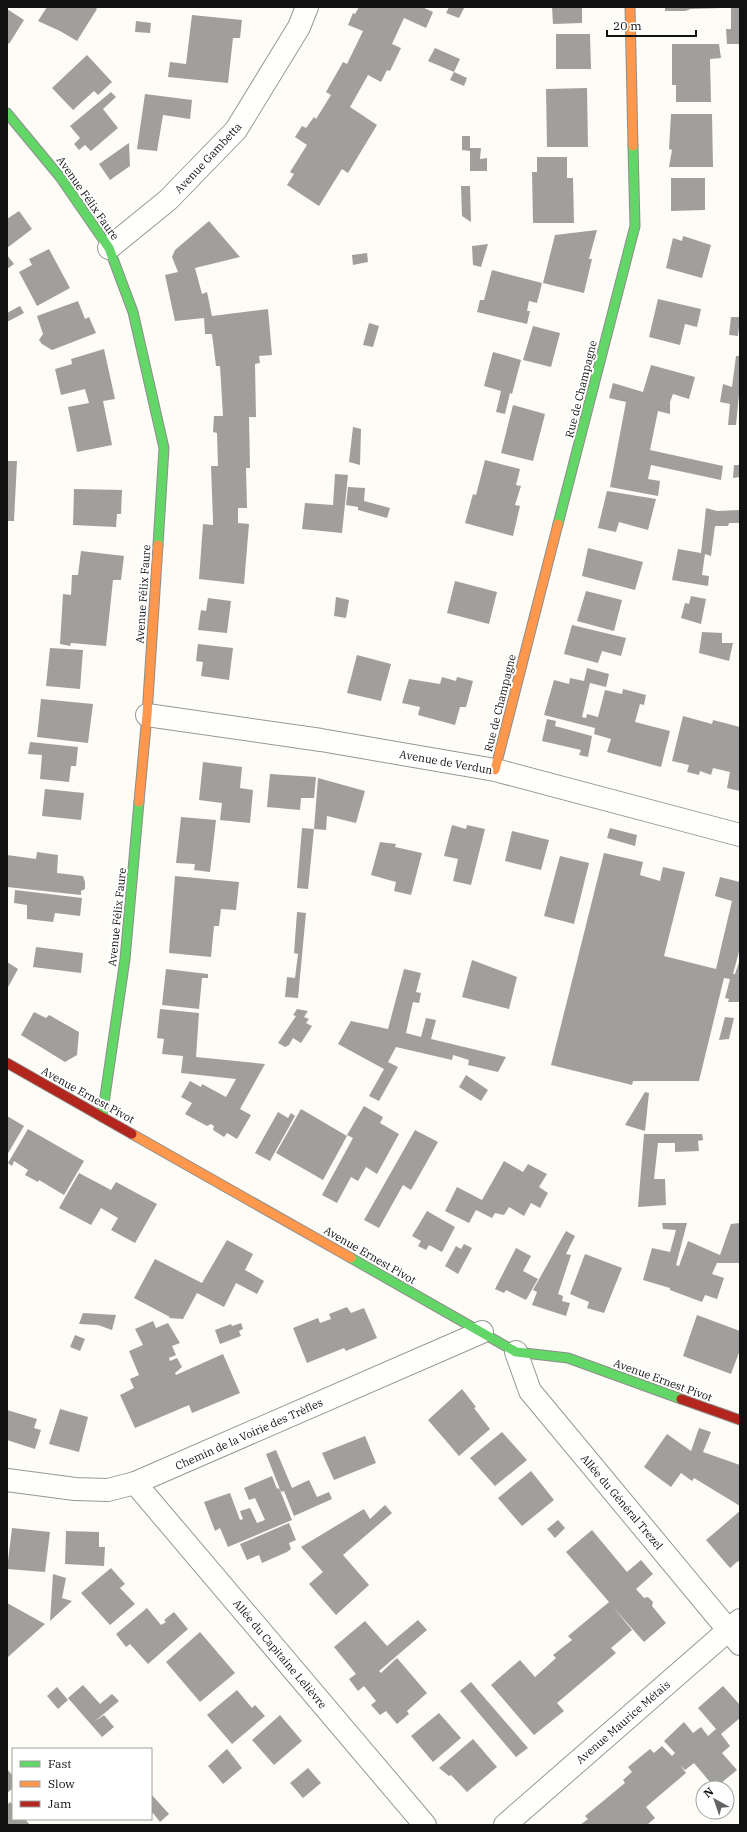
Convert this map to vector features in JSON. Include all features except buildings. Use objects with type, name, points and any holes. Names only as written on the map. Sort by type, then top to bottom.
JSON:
[{"type":"street","name":"Avenue Gambetta","points":[[109,248],[168,200],[236,130],[300,27],[307,7]]},
{"type":"street","name":"Rue de Champagne","points":[[495,770],[635,226],[630,7]]},
{"type":"street","name":"Avenue Félix Faure","points":[[7,113],[60,177],[109,248],[133,312],[164,448],[147,715],[126,959],[102,1117]]},
{"type":"street","name":"Avenue de Verdun","points":[[147,715],[321,740],[495,770],[740,835]]},
{"type":"street","name":"Avenue Ernest Pivot","points":[[7,1064],[516,1352],[568,1358],[740,1420]]},
{"type":"street","name":"Chemin de la Voirie des Trèfles","points":[[7,1480],[81,1489],[108,1490],[135,1483],[482,1332]]},
{"type":"street","name":"Allée du Général Trezel","points":[[516,1352],[530,1391],[736,1632]]},
{"type":"street","name":"Allée du Capitaine Lelièvre","points":[[135,1483],[425,1825]]},
{"type":"street","name":"Avenue Maurice Métais","points":[[505,1825],[736,1632]]},
{"type":"traffic: fast","points":[[7,113],[60,177],[109,248],[133,312],[164,448],[158,545]]},
{"type":"traffic: fast","points":[[558,524],[635,226],[633,146]]},
{"type":"traffic: fast","points":[[102,1117],[125,959],[139,802]]},
{"type":"traffic: fast","points":[[351,1258],[516,1352],[568,1358],[681,1399]]},
{"type":"traffic: slow","points":[[630,7],[633,146]]},
{"type":"traffic: slow","points":[[495,770],[558,524]]},
{"type":"traffic: slow","points":[[139,802],[147,715],[158,545]]},
{"type":"traffic: slow","points":[[132,1134],[351,1258]]},
{"type":"traffic: jam","points":[[7,1063],[132,1134]]},
{"type":"traffic: jam","points":[[681,1399],[740,1420]]}]
